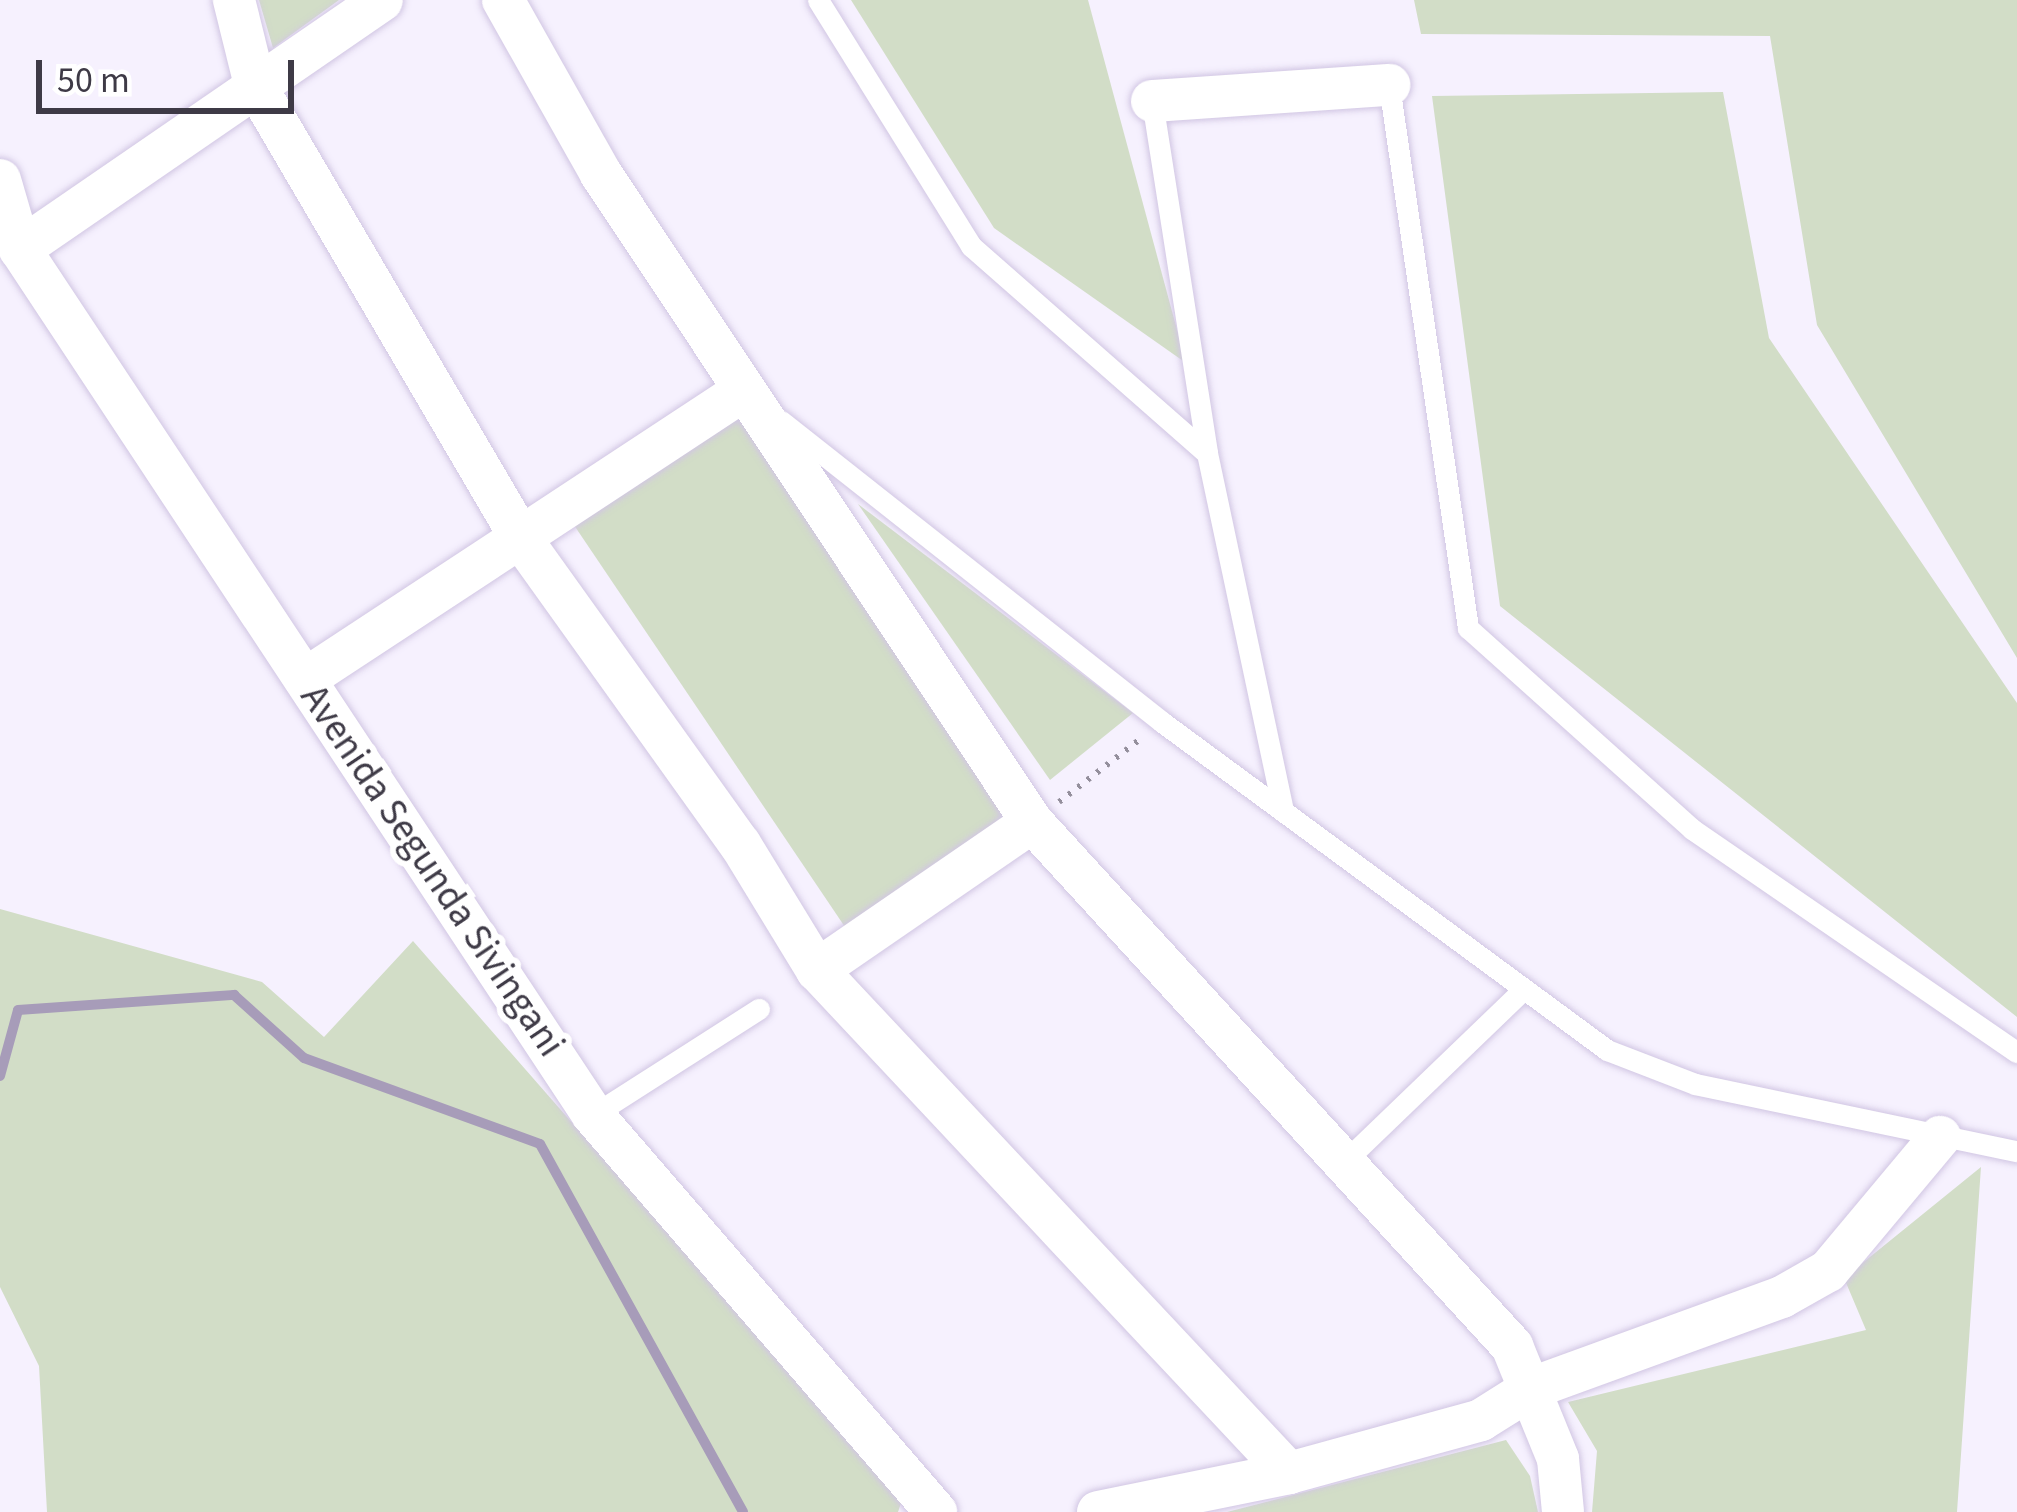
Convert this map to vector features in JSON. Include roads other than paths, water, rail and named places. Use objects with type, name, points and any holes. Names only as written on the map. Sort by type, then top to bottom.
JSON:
[{"type":"street","points":[[234,0],[255,85],[521,540],[740,844],[818,970],[1289,1473]]},
{"type":"street","points":[[20,249],[382,0]]},
{"type":"street","points":[[503,0],[601,174],[1033,822],[1512,1346],[1558,1459],[1563,1512]]},
{"type":"street","points":[[1152,100],[1389,85]]},
{"type":"street","name":"Avenida Segunda Sivingani","points":[[0,180],[20,249],[593,1115],[937,1512]]},
{"type":"street","points":[[305,679],[743,391]]},
{"type":"street","points":[[818,970],[1033,822]]},
{"type":"street","points":[[1098,1512],[1289,1473],[1481,1420],[1532,1388],[1782,1297],[1828,1271],[1940,1137]]},
{"type":"lane","points":[[818,0],[971,246],[1207,452]]},
{"type":"lane","points":[[1389,85],[1468,628],[1692,829],[2017,1052]]},
{"type":"lane","points":[[1152,100],[1207,452],[1282,811]]},
{"type":"lane","points":[[743,391],[1162,722],[1607,1050],[1695,1084],[2017,1151]]},
{"type":"lane","points":[[1344,1162],[1523,990]]},
{"type":"lane","points":[[593,1115],[759,1009]]},
{"type":"waterway","points":[[0,1076],[18,1010],[234,995],[304,1058],[540,1144],[743,1512]]}]
